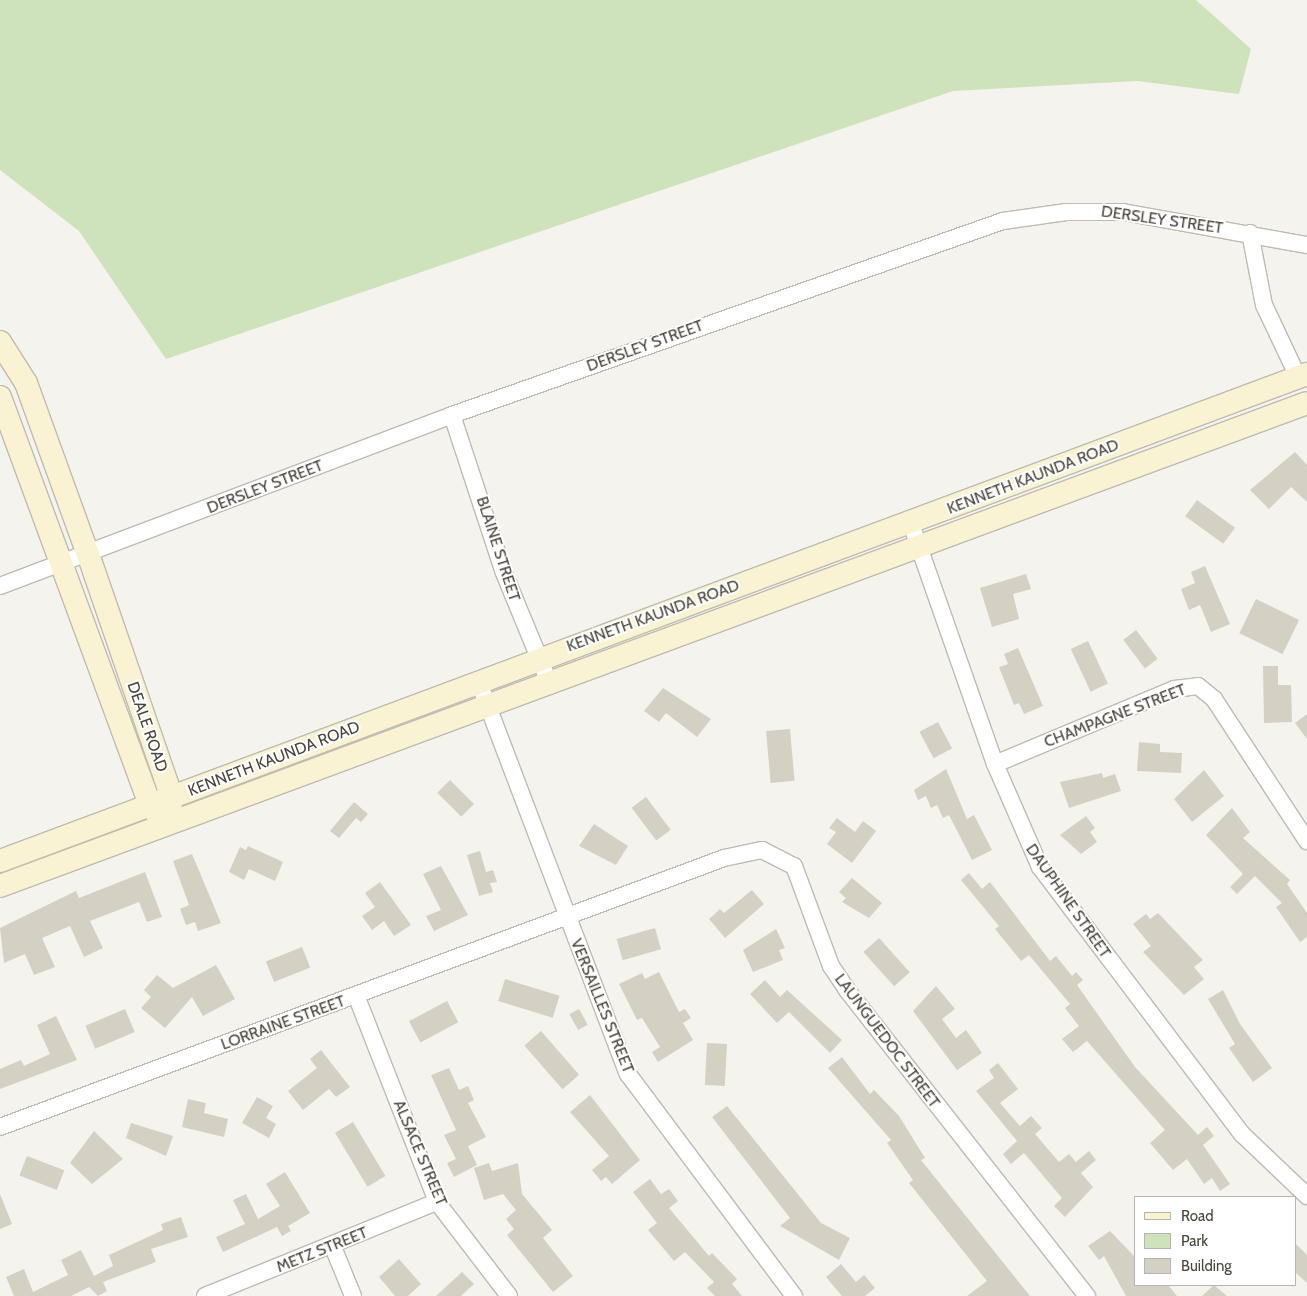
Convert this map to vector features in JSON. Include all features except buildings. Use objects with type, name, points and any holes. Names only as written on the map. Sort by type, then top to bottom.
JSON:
[{"type":"main road","name":"DEALE ROAD","points":[[0,342],[30,396],[88,554],[172,798]]},
{"type":"main road","name":"KENNETH KAUNDA ROAD","points":[[0,862],[478,680],[1304,380]]},
{"type":"main road","points":[[2,401],[30,396]]},
{"type":"main road","name":"DEALE ROAD","points":[[2,401],[150,805],[166,825]]},
{"type":"main road","name":"KENNETH KAUNDA ROAD","points":[[0,886],[1307,403]]},
{"type":"main road","points":[[166,825],[172,798]]},
{"type":"street","name":"DERSLEY STREET","points":[[0,586],[452,415],[1003,221],[1102,211],[1250,234],[1307,245]]},
{"type":"street","points":[[1250,234],[1264,305],[1304,380]]},
{"type":"street","name":"BLAINE STREET","points":[[452,415],[504,573],[549,682]]},
{"type":"street","name":"DAUPHINE STREET","points":[[911,524],[995,764],[1040,867],[1242,1134],[1307,1196]]},
{"type":"street","name":"VERSAILLES STREET","points":[[478,680],[566,917],[628,1074],[794,1296]]},
{"type":"street","name":"CHAMPAGNE STREET","points":[[995,764],[1174,690],[1198,686],[1214,699],[1307,841]]},
{"type":"street","name":"LAUNGUEDOC STREET","points":[[566,917],[749,851],[770,852],[786,859],[797,872],[831,966],[847,990],[1087,1296]]},
{"type":"street","name":"LORRAINE STREET","points":[[0,1128],[566,917]]},
{"type":"street","name":"ALSACE STREET","points":[[356,996],[437,1202],[509,1296]]},
{"type":"street","name":"METZ STREET","points":[[206,1296],[333,1247],[437,1202]]},
{"type":"street","points":[[333,1247],[353,1296]]},
{"type":"green space","points":[[0,0],[1196,0],[1251,49],[1239,94],[1137,81],[953,91],[166,359],[79,231],[0,170]]}]
